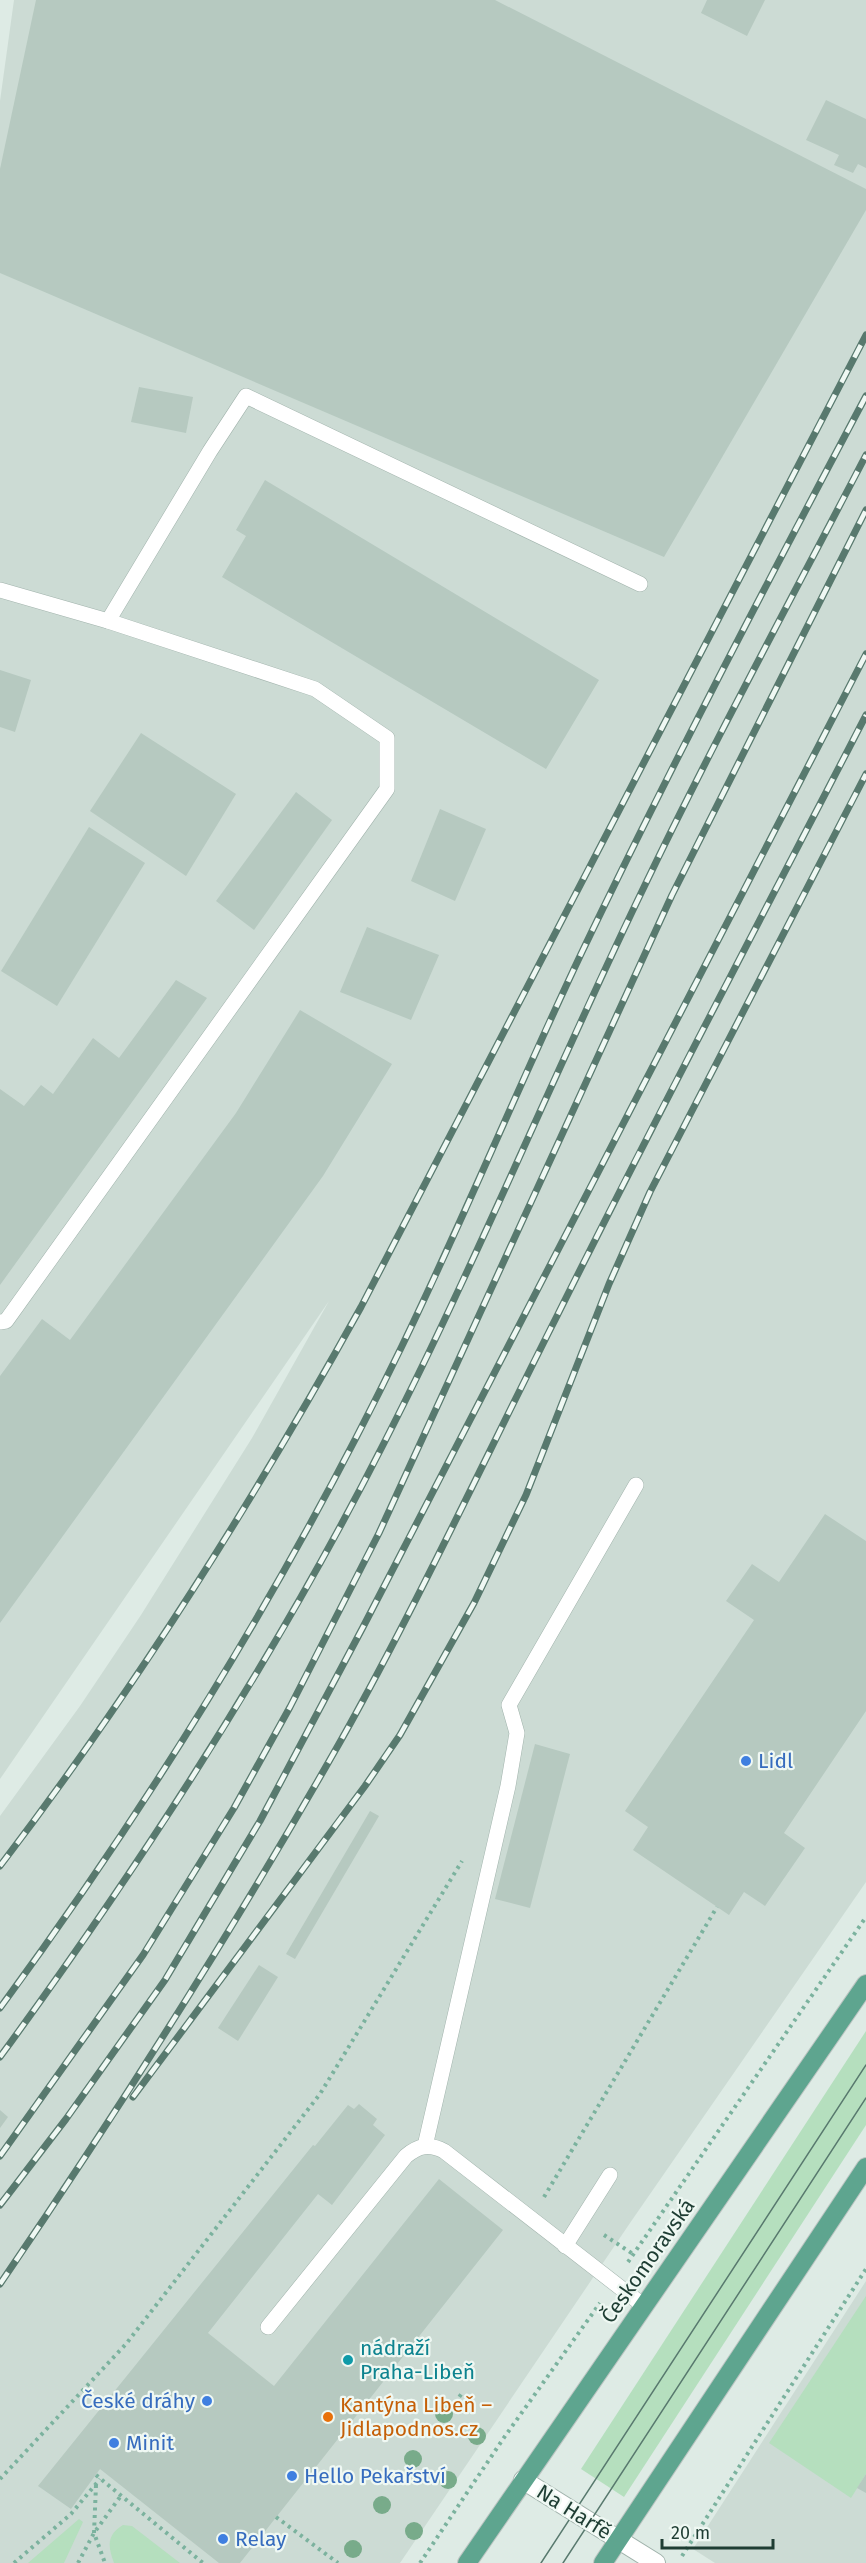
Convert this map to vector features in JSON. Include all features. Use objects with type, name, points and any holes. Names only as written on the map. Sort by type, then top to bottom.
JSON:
[{"type":"main road","name":"Českomoravská","points":[[467,2563],[866,1984]]},
{"type":"main road","points":[[603,2563],[866,2167]]},
{"type":"street","name":"Na Harfě","points":[[523,2480],[656,2563]]},
{"type":"lane","points":[[108,621],[210,451],[246,396],[640,584]]},
{"type":"lane","points":[[0,590],[108,621],[315,689],[387,738],[387,789],[6,1321],[0,1322]]},
{"type":"lane","points":[[425,2146],[508,1786],[517,1733],[509,1705],[636,1485]]},
{"type":"lane","points":[[268,2327],[406,2156],[414,2149],[425,2146],[435,2146],[444,2151],[644,2306]]},
{"type":"lane","points":[[565,2246],[610,2175]]},
{"type":"path","points":[[0,2479],[126,2344],[320,2094],[465,1856]]},
{"type":"path","points":[[633,2254],[544,2196],[717,1907]]},
{"type":"path","points":[[420,2563],[503,2439],[613,2284],[866,1917]]},
{"type":"path","points":[[678,2563],[866,2269]]},
{"type":"path","points":[[455,2403],[462,2393]]},
{"type":"path","points":[[98,2481],[203,2563]]},
{"type":"path","points":[[98,2481],[94,2533],[105,2563]]},
{"type":"path","points":[[14,2563],[70,2514],[98,2481]]},
{"type":"path","points":[[78,2563],[94,2533],[120,2497]]},
{"type":"path","points":[[276,2517],[338,2563]]},
{"type":"shaded area","points":[[14,0],[866,0],[866,1882],[630,2223],[400,2563],[0,2563],[0,1816],[80,1706],[141,1615],[252,1438],[329,1301],[0,1779],[0,101]]},
{"type":"shaded area","points":[[866,2281],[866,2563],[715,2563],[693,2549]]},
{"type":"green space","points":[[866,2031],[866,2125],[624,2497],[581,2469]]},
{"type":"green space","points":[[866,2296],[866,2474],[851,2498],[769,2443]]},
{"type":"green space","points":[[79,2519],[83,2522],[64,2563],[28,2563]]},
{"type":"green space","points":[[123,2525],[132,2526],[180,2563],[114,2563],[110,2552],[111,2537]]},
{"type":"building","points":[[36,0],[495,0],[866,189],[866,210],[664,557],[0,273],[0,169]]},
{"type":"building","points":[[707,0],[765,0],[747,36],[701,13]]},
{"type":"building","points":[[826,100],[866,119],[866,168],[858,164],[853,173],[834,165],[839,155],[806,140]]},
{"type":"building","points":[[139,387],[193,397],[186,433],[131,422]]},
{"type":"building","points":[[265,480],[599,680],[546,769],[222,577],[246,536],[236,530]]},
{"type":"building","points":[[0,670],[31,680],[15,732],[0,727]]},
{"type":"building","points":[[141,733],[236,794],[186,876],[90,811]]},
{"type":"building","points":[[296,792],[332,820],[254,930],[216,901]]},
{"type":"building","points":[[440,809],[486,829],[455,901],[411,881]]},
{"type":"building","points":[[89,827],[145,863],[57,1006],[1,971]]},
{"type":"building","points":[[367,927],[439,955],[411,1020],[340,992]]},
{"type":"building","points":[[176,980],[207,998],[0,1285],[0,1089],[24,1106],[41,1085],[53,1094],[93,1038],[119,1058]]},
{"type":"building","points":[[300,1010],[392,1064],[323,1176],[0,1623],[0,1376],[42,1319],[70,1340],[236,1113]]},
{"type":"building","name":"Lidl","points":[[825,1514],[866,1541],[866,1711],[784,1833],[805,1848],[765,1906],[744,1892],[729,1915],[633,1850],[648,1827],[625,1811],[754,1620],[726,1601],[752,1564],[779,1582]]},
{"type":"building","points":[[535,1744],[570,1754],[530,1908],[495,1899]]},
{"type":"building","points":[[370,1811],[379,1816],[295,1959],[286,1954]]},
{"type":"building","points":[[259,1965],[278,1977],[238,2041],[218,2028]]},
{"type":"building","name":"nádraží Praha-Libeň","points":[[359,2104],[377,2119],[373,2125],[385,2135],[332,2205],[318,2194],[208,2333],[274,2386],[439,2179],[503,2230],[240,2563],[219,2563],[100,2469],[71,2509],[38,2486],[313,2145],[315,2146],[348,2105],[354,2109]]},
{"type":"building","points":[[0,2110],[8,2117],[0,2128]]},
{"type":"building","points":[[866,2474],[866,2493],[857,2488]]},
{"type":"tram line","points":[[541,2563],[866,2065]]},
{"type":"tram line","points":[[563,2563],[866,2098]]},
{"type":"railway","points":[[0,1866],[145,1663],[235,1523],[320,1380],[361,1307],[866,335]]},
{"type":"railway","points":[[0,2008],[111,1850],[216,1687],[265,1604],[358,1434],[424,1299],[558,1003],[615,884],[720,674],[866,396]]},
{"type":"railway","points":[[0,2057],[105,1909],[204,1758],[252,1681],[342,1523],[451,1305],[611,956],[671,832],[866,455]]},
{"type":"railway","points":[[0,2156],[143,1955],[234,1808],[290,1707],[379,1533],[672,895],[866,510]]},
{"type":"railway","points":[[0,2205],[66,2119],[165,1980],[260,1821],[362,1629],[866,654]]},
{"type":"railway","points":[[0,2284],[176,2016],[300,1811],[369,1690],[633,1165],[866,715]]},
{"type":"railway","points":[[133,2097],[365,1786],[400,1735],[474,1603],[526,1495],[609,1284],[650,1192],[866,774]]},
{"type":"place","name":"Lidl","points":[[746,1761]]},
{"type":"place","name":"nádraží Praha-Libeň","points":[[348,2360]]},
{"type":"place","name":"České dráhy","points":[[207,2401]]},
{"type":"place","name":"Kantýna Libeň – Jidlapodnos.cz","points":[[328,2417]]},
{"type":"place","name":"Minit","points":[[114,2443]]},
{"type":"place","name":"Hello Pekařství","points":[[292,2476]]},
{"type":"place","name":"Relay","points":[[223,2539]]}]
